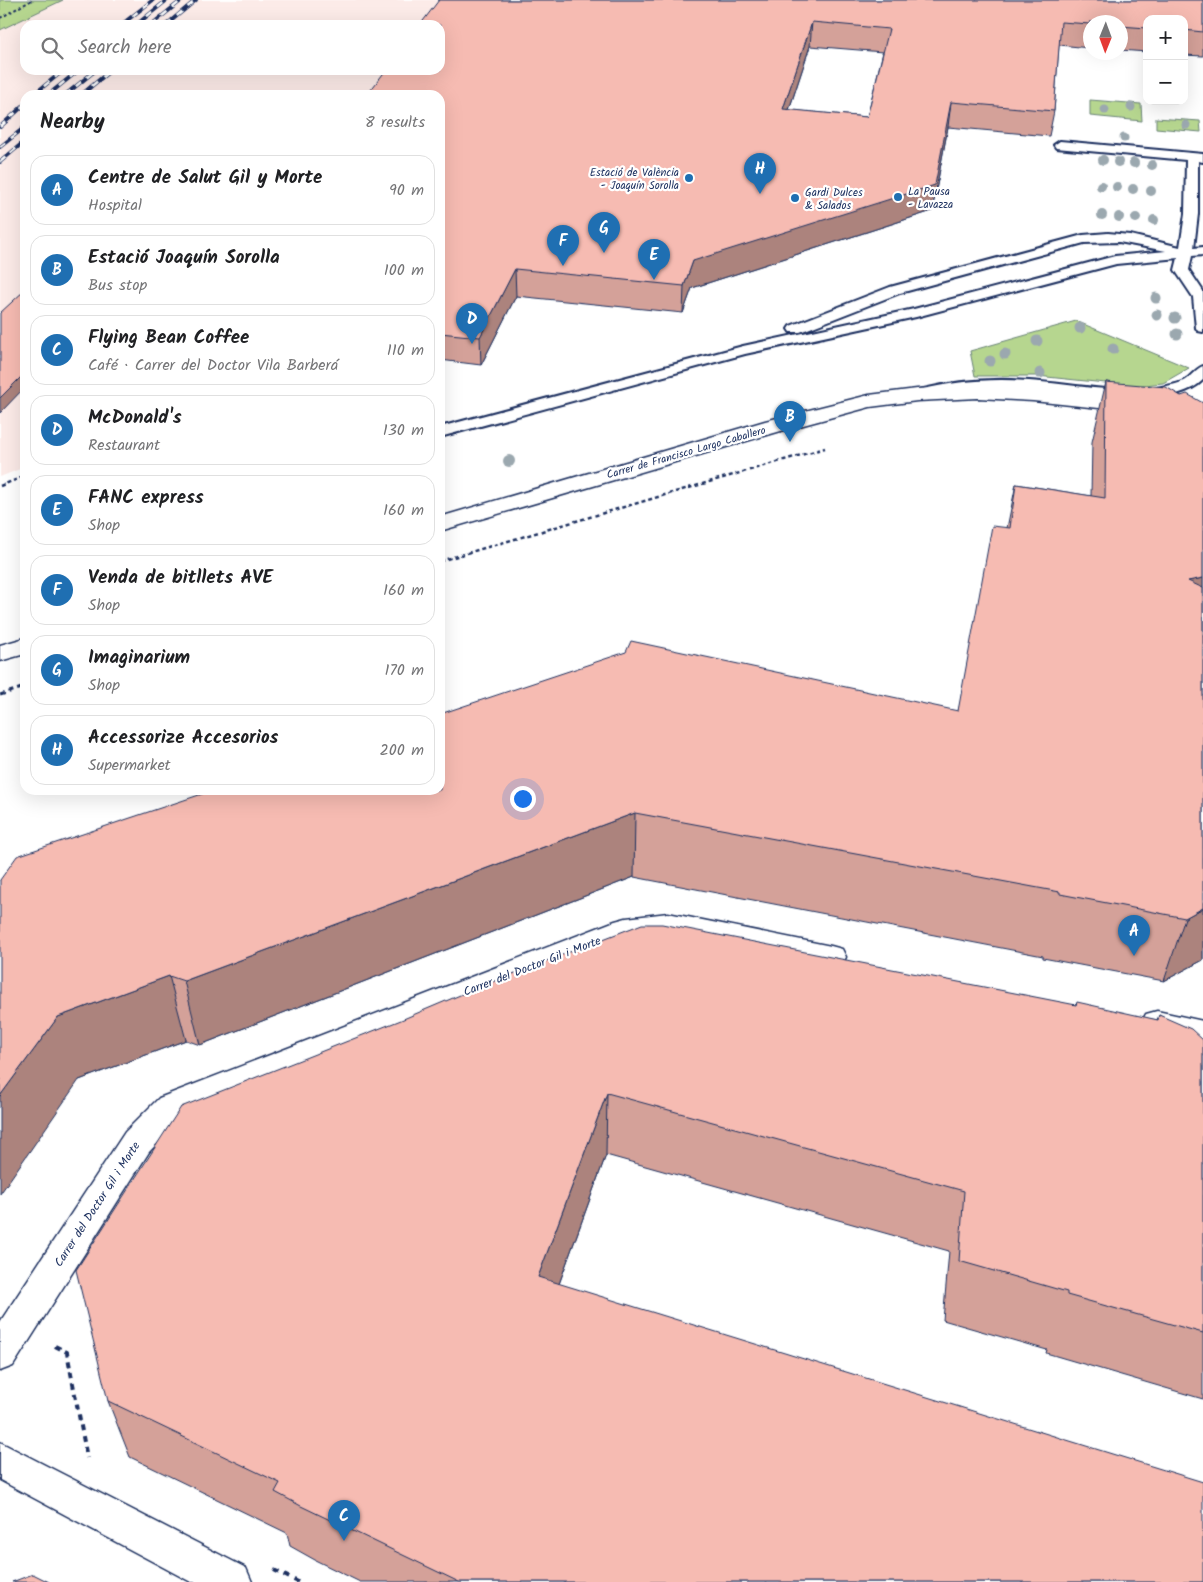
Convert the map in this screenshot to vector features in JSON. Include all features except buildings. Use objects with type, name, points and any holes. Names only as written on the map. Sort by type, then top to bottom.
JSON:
[{"type":"street","name":"Carrer de Francisco Largo Caballero","points":[[445,523],[773,426],[869,401],[917,395],[978,392],[1034,395],[1203,413]]},
{"type":"street","points":[[0,653],[20,647]]},
{"type":"street","name":"Carrer del Doctor Gil i Morte","points":[[8,1342],[137,1142],[171,1107],[626,929],[668,924],[863,964]]},
{"type":"street","points":[[1126,1017],[1203,1033]]},
{"type":"street","points":[[0,1460],[232,1582]]},
{"type":"lane","points":[[1060,145],[1198,157],[1193,185],[1187,252],[1182,270],[1200,297],[1203,328]]},
{"type":"lane","points":[[742,350],[895,290],[1083,239],[1130,237],[1187,252]]},
{"type":"lane","points":[[445,431],[742,350],[916,313],[1115,260],[1203,251]]},
{"type":"lane","points":[[917,395],[958,386],[1012,384],[1133,394],[1162,393],[1187,386],[1200,376],[1203,371]]},
{"type":"path","points":[[0,18],[32,0]]},
{"type":"path","points":[[445,560],[831,446]]},
{"type":"path","points":[[0,486],[20,478]]},
{"type":"path","points":[[0,695],[20,689]]},
{"type":"path","points":[[8,1342],[66,1352],[88,1462]]},
{"type":"path","points":[[272,1569],[298,1582]]},
{"type":"shaded area","points":[[63,0],[451,0],[437,20],[21,20]]},
{"type":"shaded area","points":[[20,20],[20,75],[395,75],[385,90],[20,90],[20,469],[0,477],[0,30]]},
{"type":"green space","points":[[0,0],[63,0],[20,20],[0,30]]},
{"type":"green space","points":[[1090,100],[1141,104],[1142,121],[1090,116]]},
{"type":"green space","points":[[1156,118],[1200,121],[1201,132],[1156,128]]},
{"type":"green space","points":[[1076,321],[1189,368],[1163,383],[1135,386],[1037,376],[975,376],[970,351]]},
{"type":"railway","points":[[127,20],[153,0]]},
{"type":"railway","points":[[142,20],[167,0]]},
{"type":"railway","points":[[157,20],[182,0]]},
{"type":"railway","points":[[172,20],[196,0]]},
{"type":"railway","points":[[39,90],[58,75]]},
{"type":"railway","points":[[54,90],[73,75]]},
{"type":"railway","points":[[71,90],[90,75]]},
{"type":"railway","points":[[87,90],[105,75]]},
{"type":"railway","points":[[0,127],[20,109]]},
{"type":"railway","points":[[0,147],[20,131]]},
{"type":"railway","points":[[0,162],[20,145]]},
{"type":"place","name":"Estació de València - Joaquín Sorolla","points":[[689,178]]},
{"type":"place","name":"Accessorize Accesorios","points":[[760,194]]},
{"type":"place","name":"La Pausa - Lavazza","points":[[898,197]]},
{"type":"place","name":"Gardi Dulces & Salados","points":[[795,198]]},
{"type":"place","name":"Imaginarium","points":[[604,253]]},
{"type":"place","name":"Venda de bitllets AVE","points":[[563,266]]},
{"type":"place","name":"FANC express","points":[[654,280]]},
{"type":"place","name":"McDonald's","points":[[472,344]]},
{"type":"place","name":"Estació Joaquín Sorolla","points":[[790,442]]},
{"type":"place","name":"Centre de Salut Gil y Morte","points":[[1134,956]]},
{"type":"place","name":"Flying Bean Coffee","points":[[344,1541]]}]
